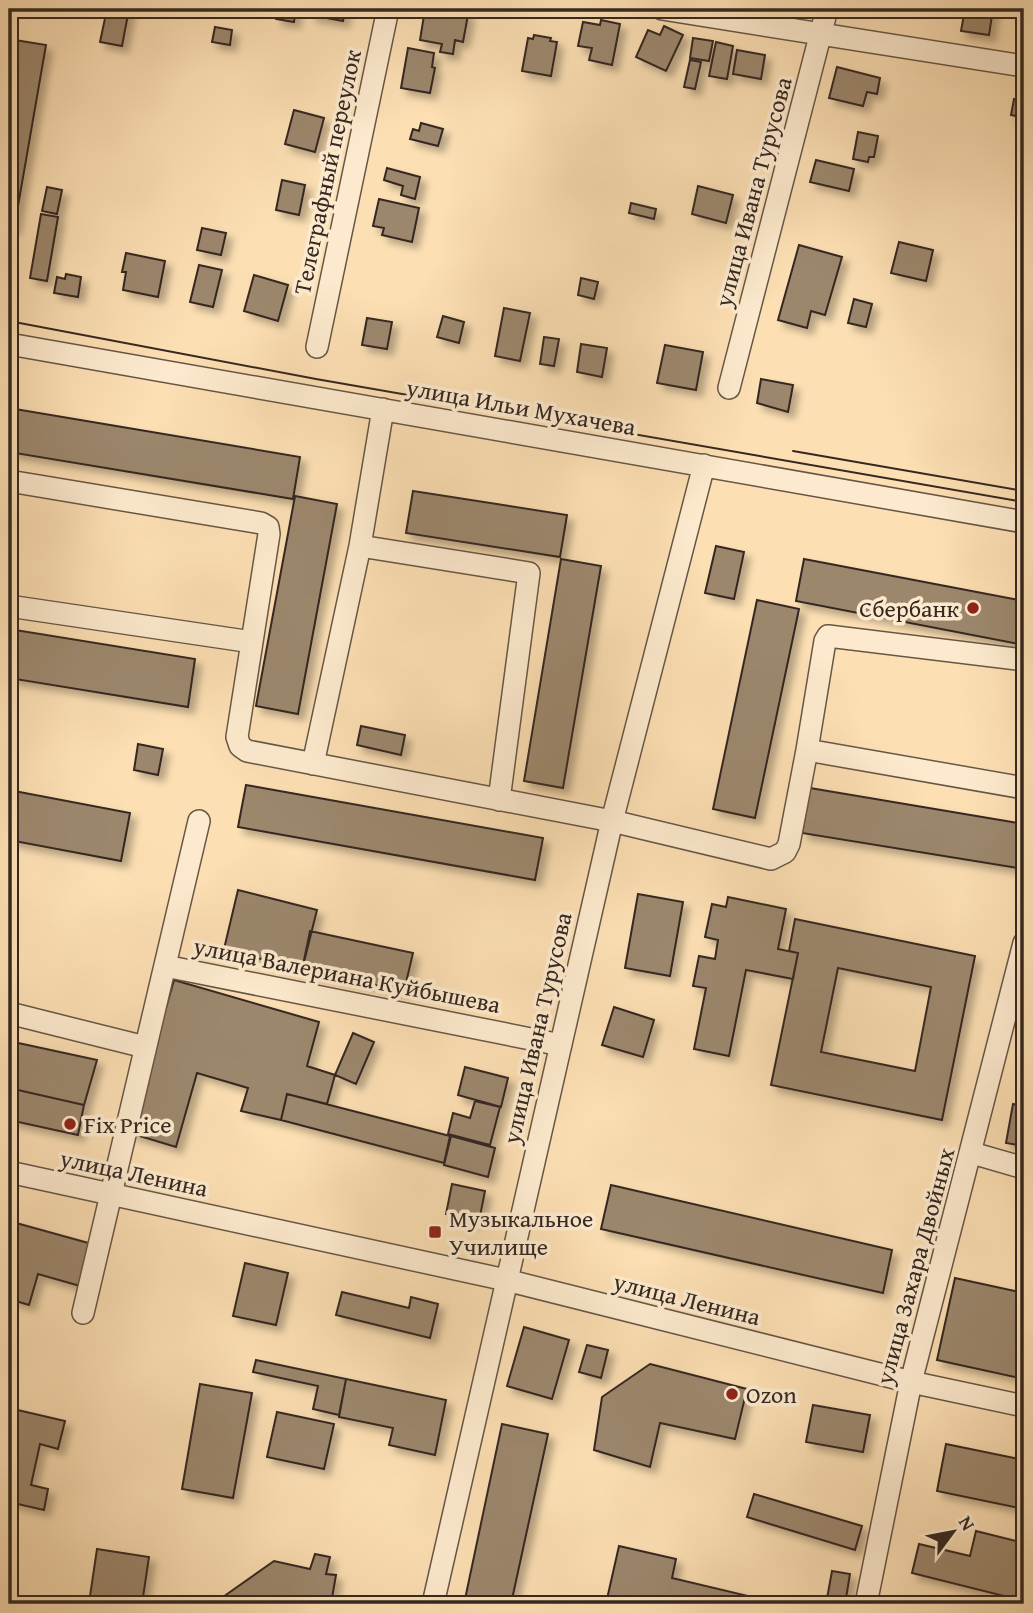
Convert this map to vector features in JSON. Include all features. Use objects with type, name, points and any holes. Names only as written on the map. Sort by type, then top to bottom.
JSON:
[{"type":"street","name":"Телеграфный переулок","points":[[317,347],[388,9]]},
{"type":"street","points":[[662,9],[822,32],[1024,66]]},
{"type":"street","name":"улица Ивана Турусова","points":[[729,388],[827,9]]},
{"type":"street","name":"улица Ильи Мухачева","points":[[9,344],[1024,522]]},
{"type":"street","points":[[313,764],[360,546],[383,409]]},
{"type":"street","name":"улица Ивана Турусова","points":[[433,1604],[612,821],[704,466]]},
{"type":"street","points":[[9,481],[261,523],[268,527],[237,737],[240,746],[247,751],[612,821],[771,859],[785,852],[789,844],[828,636],[1024,660]]},
{"type":"street","points":[[360,546],[529,573],[499,800]]},
{"type":"street","points":[[9,606],[252,642]]},
{"type":"street","points":[[807,750],[1024,788]]},
{"type":"street","points":[[83,1313],[199,821]]},
{"type":"street","name":"улица Захара Двойных","points":[[866,1604],[911,1382],[1024,943]]},
{"type":"street","name":"улица Валериана Куйбышева","points":[[165,966],[561,1045]]},
{"type":"street","points":[[9,1013],[145,1047]]},
{"type":"street","points":[[972,1153],[1024,1168]]},
{"type":"street","name":"улица Ленина","points":[[9,1172],[506,1280],[911,1382],[1024,1406]]},
{"type":"building","points":[[107,9],[129,9],[122,46],[100,42]]},
{"type":"building","points":[[277,9],[296,9],[294,22],[276,19]]},
{"type":"building","points":[[311,9],[345,9],[343,21],[310,15]]},
{"type":"building","points":[[425,9],[465,9],[464,14],[468,15],[463,42],[455,40],[453,54],[440,52],[442,44],[420,40]]},
{"type":"building","points":[[965,9],[993,9],[989,35],[961,31]]},
{"type":"building","points":[[601,20],[620,24],[612,65],[589,60],[592,48],[578,46],[583,22],[600,25]]},
{"type":"building","points":[[664,26],[683,35],[666,71],[636,57],[648,30],[660,35]]},
{"type":"building","points":[[215,27],[232,30],[230,45],[212,42]]},
{"type":"building","points":[[534,35],[557,42],[551,76],[522,71],[528,38],[533,39]]},
{"type":"building","points":[[693,38],[713,41],[709,61],[690,58]]},
{"type":"building","points":[[15,40],[46,45],[14,229],[9,228],[9,50],[13,51]]},
{"type":"building","points":[[716,42],[733,46],[727,79],[709,76]]},
{"type":"building","points":[[408,48],[434,53],[432,67],[435,68],[430,93],[401,88]]},
{"type":"building","points":[[737,50],[765,55],[761,79],[733,74]]},
{"type":"building","points":[[690,60],[701,62],[695,89],[684,87]]},
{"type":"building","points":[[837,67],[880,78],[877,94],[867,92],[863,106],[829,98]]},
{"type":"building","points":[[1014,99],[1023,101],[1020,117],[1011,115]]},
{"type":"building","points":[[294,110],[324,118],[315,152],[285,144]]},
{"type":"building","points":[[421,123],[443,129],[438,146],[410,139],[413,129],[419,131]]},
{"type":"building","points":[[858,132],[878,136],[874,157],[869,157],[868,162],[853,159]]},
{"type":"building","points":[[816,160],[854,169],[849,191],[810,182]]},
{"type":"building","points":[[387,168],[420,177],[415,199],[401,195],[403,186],[384,180]]},
{"type":"building","points":[[282,180],[305,185],[299,215],[276,210]]},
{"type":"building","points":[[698,186],[733,195],[726,223],[692,214]]},
{"type":"building","points":[[47,187],[62,190],[57,214],[42,211]]},
{"type":"building","points":[[379,199],[419,208],[412,242],[382,235],[384,228],[373,226]]},
{"type":"building","points":[[631,203],[656,209],[654,219],[629,213]]},
{"type":"building","points":[[41,214],[58,217],[47,281],[30,278]]},
{"type":"building","points":[[202,228],[226,233],[221,255],[197,250]]},
{"type":"building","points":[[899,242],[933,250],[926,281],[891,273]]},
{"type":"building","points":[[799,245],[842,257],[825,315],[811,311],[807,328],[778,320]]},
{"type":"building","points":[[126,253],[165,261],[158,297],[123,290],[126,272],[122,272]]},
{"type":"building","points":[[199,265],[222,270],[213,307],[190,302]]},
{"type":"building","points":[[66,274],[81,277],[78,297],[54,293],[57,277],[65,279]]},
{"type":"building","points":[[254,275],[288,285],[278,321],[244,311]]},
{"type":"building","points":[[581,278],[598,282],[594,299],[578,295]]},
{"type":"building","points":[[854,299],[872,304],[866,327],[848,323]]},
{"type":"building","points":[[504,308],[530,313],[520,361],[495,356]]},
{"type":"building","points":[[443,316],[464,322],[459,343],[437,337]]},
{"type":"building","points":[[367,318],[392,322],[387,349],[362,345]]},
{"type":"building","points":[[544,337],[559,339],[554,366],[540,364]]},
{"type":"building","points":[[581,344],[607,348],[602,377],[577,372]]},
{"type":"building","points":[[665,345],[703,352],[696,390],[657,383]]},
{"type":"building","points":[[761,379],[793,385],[788,412],[757,403]]},
{"type":"building","points":[[9,408],[300,457],[293,499],[9,452]]},
{"type":"building","points":[[413,491],[567,515],[560,557],[406,533]]},
{"type":"building","points":[[295,496],[337,504],[298,714],[256,706]]},
{"type":"building","points":[[716,546],[744,552],[734,599],[705,593]]},
{"type":"building","points":[[561,559],[601,566],[563,788],[524,781]]},
{"type":"building","points":[[804,559],[1024,601],[1024,645],[796,601]]},
{"type":"building","points":[[757,600],[799,609],[755,818],[713,809]]},
{"type":"building","points":[[9,629],[195,659],[188,707],[9,678]]},
{"type":"building","points":[[361,726],[405,735],[401,755],[357,745]]},
{"type":"building","points":[[138,744],[163,749],[158,775],[134,770]]},
{"type":"building","points":[[246,785],[543,838],[535,880],[238,827]]},
{"type":"building","points":[[810,788],[1024,824],[1024,869],[802,833]]},
{"type":"building","points":[[9,790],[130,813],[121,861],[9,840]]},
{"type":"building","points":[[238,890],[317,910],[302,970],[224,949]]},
{"type":"building","points":[[638,894],[683,902],[670,976],[625,968]]},
{"type":"building","points":[[728,897],[786,909],[778,949],[798,953],[793,979],[746,970],[729,1056],[694,1049],[706,988],[693,986],[699,956],[715,959],[718,940],[705,937],[712,904],[726,907]]},
{"type":"building","points":[[795,919],[975,956],[942,1120],[771,1085],[798,953],[789,951]],"holes":[[[838,968],[931,987],[915,1071],[821,1052]]]},
{"type":"building","points":[[310,931],[413,953],[404,991],[302,970]]},
{"type":"building","points":[[174,980],[319,1022],[307,1066],[335,1075],[327,1104],[287,1094],[281,1120],[241,1111],[248,1088],[197,1073],[176,1147],[130,1133]]},
{"type":"building","points":[[614,1007],[654,1020],[643,1057],[602,1045]]},
{"type":"building","points":[[353,1033],[374,1042],[356,1084],[335,1075]]},
{"type":"building","points":[[9,1041],[97,1060],[84,1105],[9,1088]]},
{"type":"building","points":[[465,1067],[508,1078],[501,1107],[458,1095]]},
{"type":"building","points":[[9,1088],[84,1105],[78,1135],[9,1120]]},
{"type":"building","points":[[287,1094],[450,1136],[444,1163],[281,1120]]},
{"type":"building","points":[[475,1101],[500,1107],[490,1145],[448,1134],[453,1113],[470,1118]]},
{"type":"building","points":[[1013,1104],[1024,1106],[1024,1146],[1006,1143]]},
{"type":"building","points":[[451,1136],[495,1148],[488,1177],[444,1165]]},
{"type":"building","points":[[452,1184],[485,1191],[479,1221],[446,1214]]},
{"type":"building","points":[[611,1185],[892,1250],[883,1293],[601,1229]]},
{"type":"building","points":[[9,1221],[92,1244],[80,1286],[38,1274],[29,1305],[9,1299]]},
{"type":"building","points":[[245,1263],[288,1273],[276,1325],[233,1316]]},
{"type":"building","points":[[955,1278],[1024,1293],[1024,1379],[937,1360]]},
{"type":"building","points":[[342,1292],[409,1308],[411,1297],[438,1304],[430,1338],[336,1315]]},
{"type":"building","points":[[524,1327],[569,1340],[552,1399],[507,1386]]},
{"type":"building","points":[[587,1345],[608,1350],[601,1378],[579,1372]]},
{"type":"building","points":[[256,1360],[346,1379],[339,1415],[313,1409],[318,1386],[253,1372]]},
{"type":"building","points":[[650,1364],[747,1389],[735,1439],[660,1423],[650,1467],[594,1450],[602,1397]]},
{"type":"building","points":[[346,1379],[446,1400],[435,1455],[389,1445],[393,1428],[339,1417]]},
{"type":"building","points":[[200,1384],[252,1393],[233,1498],[182,1489]]},
{"type":"building","points":[[813,1405],[870,1415],[863,1452],[806,1442]]},
{"type":"building","points":[[9,1408],[65,1421],[58,1449],[40,1444],[31,1485],[48,1489],[44,1510],[9,1502]]},
{"type":"building","points":[[277,1412],[334,1424],[324,1469],[267,1457]]},
{"type":"building","points":[[502,1424],[548,1434],[511,1604],[464,1604]]},
{"type":"building","points":[[946,1444],[1024,1460],[1024,1509],[937,1491]]},
{"type":"building","points":[[754,1494],[862,1526],[855,1550],[747,1517]]},
{"type":"building","points":[[976,1531],[1024,1543],[1024,1601],[912,1573],[919,1544],[970,1556]]},
{"type":"building","points":[[619,1546],[676,1559],[672,1578],[782,1604],[632,1604],[607,1599]]},
{"type":"building","points":[[97,1549],[149,1557],[142,1604],[42,1604],[43,1597],[89,1603]]},
{"type":"building","points":[[315,1554],[330,1557],[326,1574],[336,1575],[331,1604],[219,1604],[220,1599],[274,1561],[310,1569]]},
{"type":"building","points":[[832,1571],[850,1574],[845,1604],[826,1604]]},
{"type":"tram line","points":[[9,321],[316,379],[1024,502]]},
{"type":"tram line","points":[[793,451],[1024,491]]},
{"type":"place","name":"Сбербанк","points":[[973,608]]},
{"type":"place","name":"Fix Price","points":[[70,1124]]},
{"type":"place","name":"Музыкальное Училище","points":[[435,1232]]},
{"type":"place","name":"Ozon","points":[[732,1394]]}]
